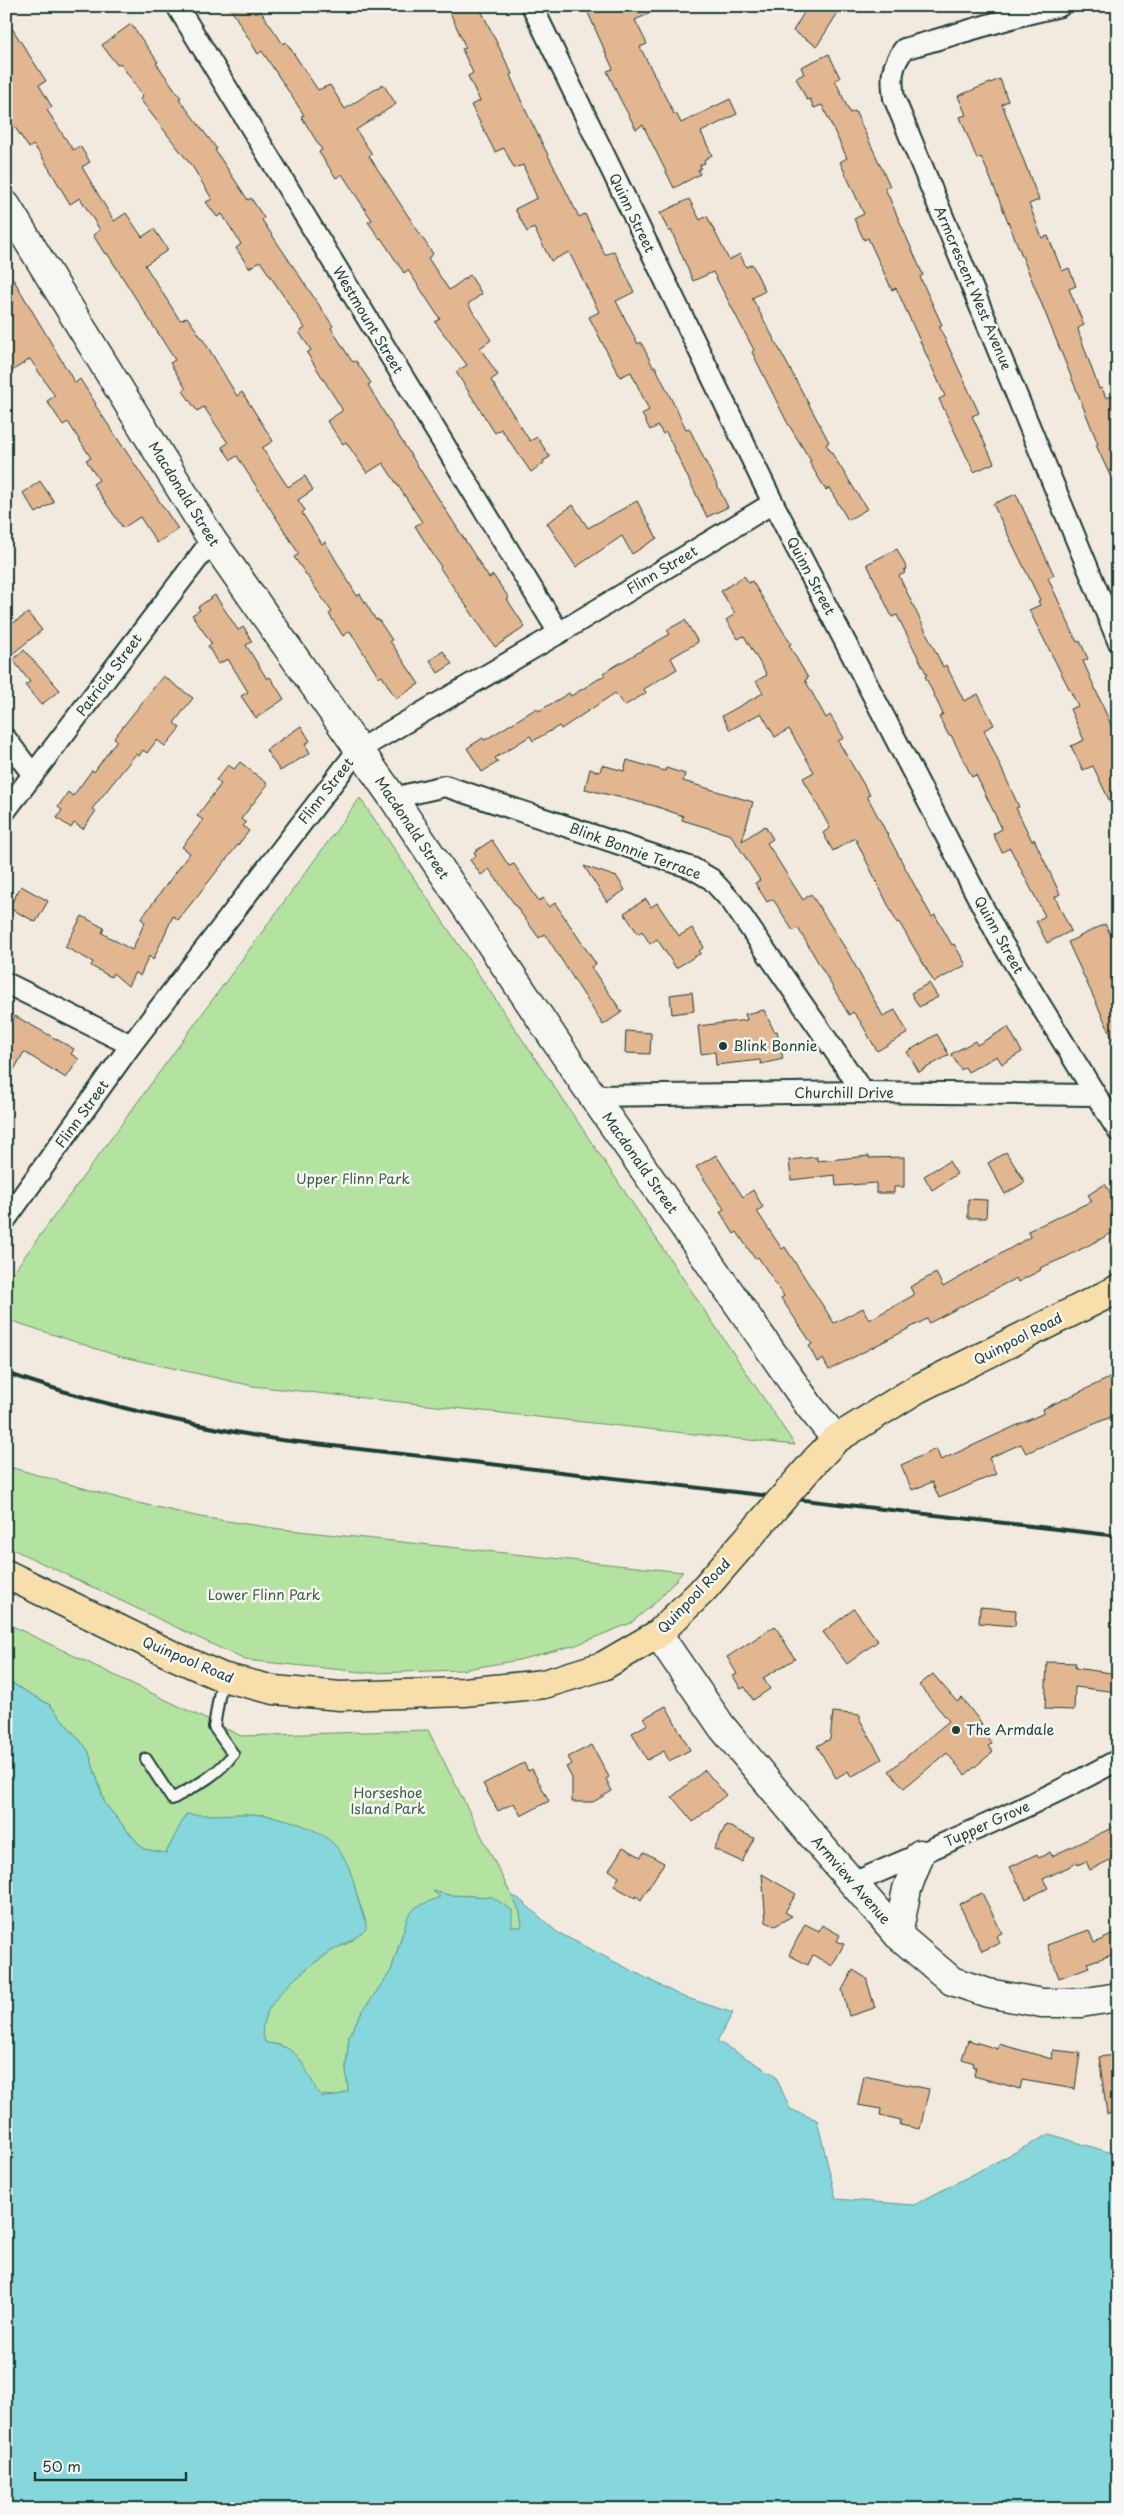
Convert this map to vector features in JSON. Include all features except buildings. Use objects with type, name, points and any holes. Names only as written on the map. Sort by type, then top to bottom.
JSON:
[{"type":"main road","name":"Quinpool Road","points":[[6,1574],[172,1656],[222,1677],[274,1690],[340,1696],[464,1692],[544,1684],[603,1666],[658,1634],[702,1591],[836,1439],[917,1389],[1118,1289]]},
{"type":"street","name":"Westmount Street","points":[[176,6],[559,633]]},
{"type":"street","name":"Quinn Street","points":[[532,6],[773,503],[999,938],[1094,1096],[1118,1131]]},
{"type":"street","name":"Armcrescent West Avenue","points":[[1060,6],[1021,10],[904,49],[894,62],[892,81],[894,98],[1118,641]]},
{"type":"street","name":"Macdonald Street","points":[[6,205],[212,540],[393,798],[593,1096],[810,1406],[836,1439]]},
{"type":"street","name":"Flinn Street","points":[[6,1219],[131,1045],[358,750],[559,633],[773,503]]},
{"type":"street","name":"Patricia Street","points":[[6,810],[212,540]]},
{"type":"street","points":[[6,739],[33,775]]},
{"type":"street","name":"Blink Bonnie Terrace","points":[[393,798],[445,786],[692,868],[711,879],[732,902],[863,1092]]},
{"type":"street","points":[[6,983],[131,1045]]},
{"type":"street","name":"Churchill Drive","points":[[593,1096],[863,1092],[1094,1096]]},
{"type":"street","name":"Armview Avenue","points":[[658,1634],[722,1727],[853,1883],[898,1935],[952,1981],[988,1993],[1042,2003],[1081,2003],[1118,1997]]},
{"type":"street","name":"Tupper Grove","points":[[853,1883],[978,1830],[1096,1774],[1118,1760]]},
{"type":"street","points":[[898,1935],[907,1889],[920,1854]]},
{"type":"lane","points":[[146,1759],[172,1799],[222,1768],[233,1754],[214,1727],[222,1677]]},
{"type":"green space","name":"Upper Flinn Park","points":[[360,798],[795,1445],[253,1386],[118,1356],[6,1319],[6,1282]]},
{"type":"green space","name":"Lower Flinn Park","points":[[6,1466],[125,1500],[200,1517],[280,1529],[683,1572],[657,1601],[631,1623],[576,1645],[519,1660],[461,1670],[372,1673],[245,1660],[6,1546]]},
{"type":"green space","name":"Horseshoe Island Park","points":[[6,1623],[241,1736],[428,1730],[520,1912],[523,1927],[512,1928],[492,1897],[449,1895],[434,1892],[441,1897],[408,1916],[391,1971],[360,2015],[349,2036],[346,2068],[348,2091],[337,2096],[320,2095],[281,2045],[266,2043],[262,2030],[265,2016],[272,2003],[284,1989],[324,1956],[352,1941],[366,1922],[343,1856],[336,1847],[308,1828],[286,1820],[254,1814],[186,1815],[166,1853],[143,1849],[105,1804],[88,1750],[50,1705],[6,1680]]},
{"type":"water","points":[[6,1680],[50,1705],[88,1750],[105,1804],[143,1849],[166,1853],[186,1814],[253,1814],[284,1819],[318,1832],[336,1846],[342,1854],[353,1879],[366,1923],[366,1929],[298,1976],[273,2002],[265,2016],[263,2030],[266,2043],[284,2047],[295,2054],[323,2097],[337,2096],[348,2091],[346,2068],[349,2036],[360,2015],[391,1971],[408,1916],[416,1907],[440,1897],[433,1891],[449,1895],[492,1897],[512,1910],[512,1927],[522,1927],[520,1912],[512,1896],[518,1898],[557,1932],[681,1996],[733,2013],[717,2041],[775,2075],[790,2109],[817,2120],[836,2199],[914,2205],[1050,2134],[1118,2155],[1118,2509],[6,2509]]},
{"type":"railway","points":[[6,1373],[108,1404],[211,1428],[281,1440],[1118,1536]]},
{"type":"place","name":"Blink Bonnie","points":[[723,1046]]},
{"type":"place","name":"The Armdale","points":[[956,1730]]}]
